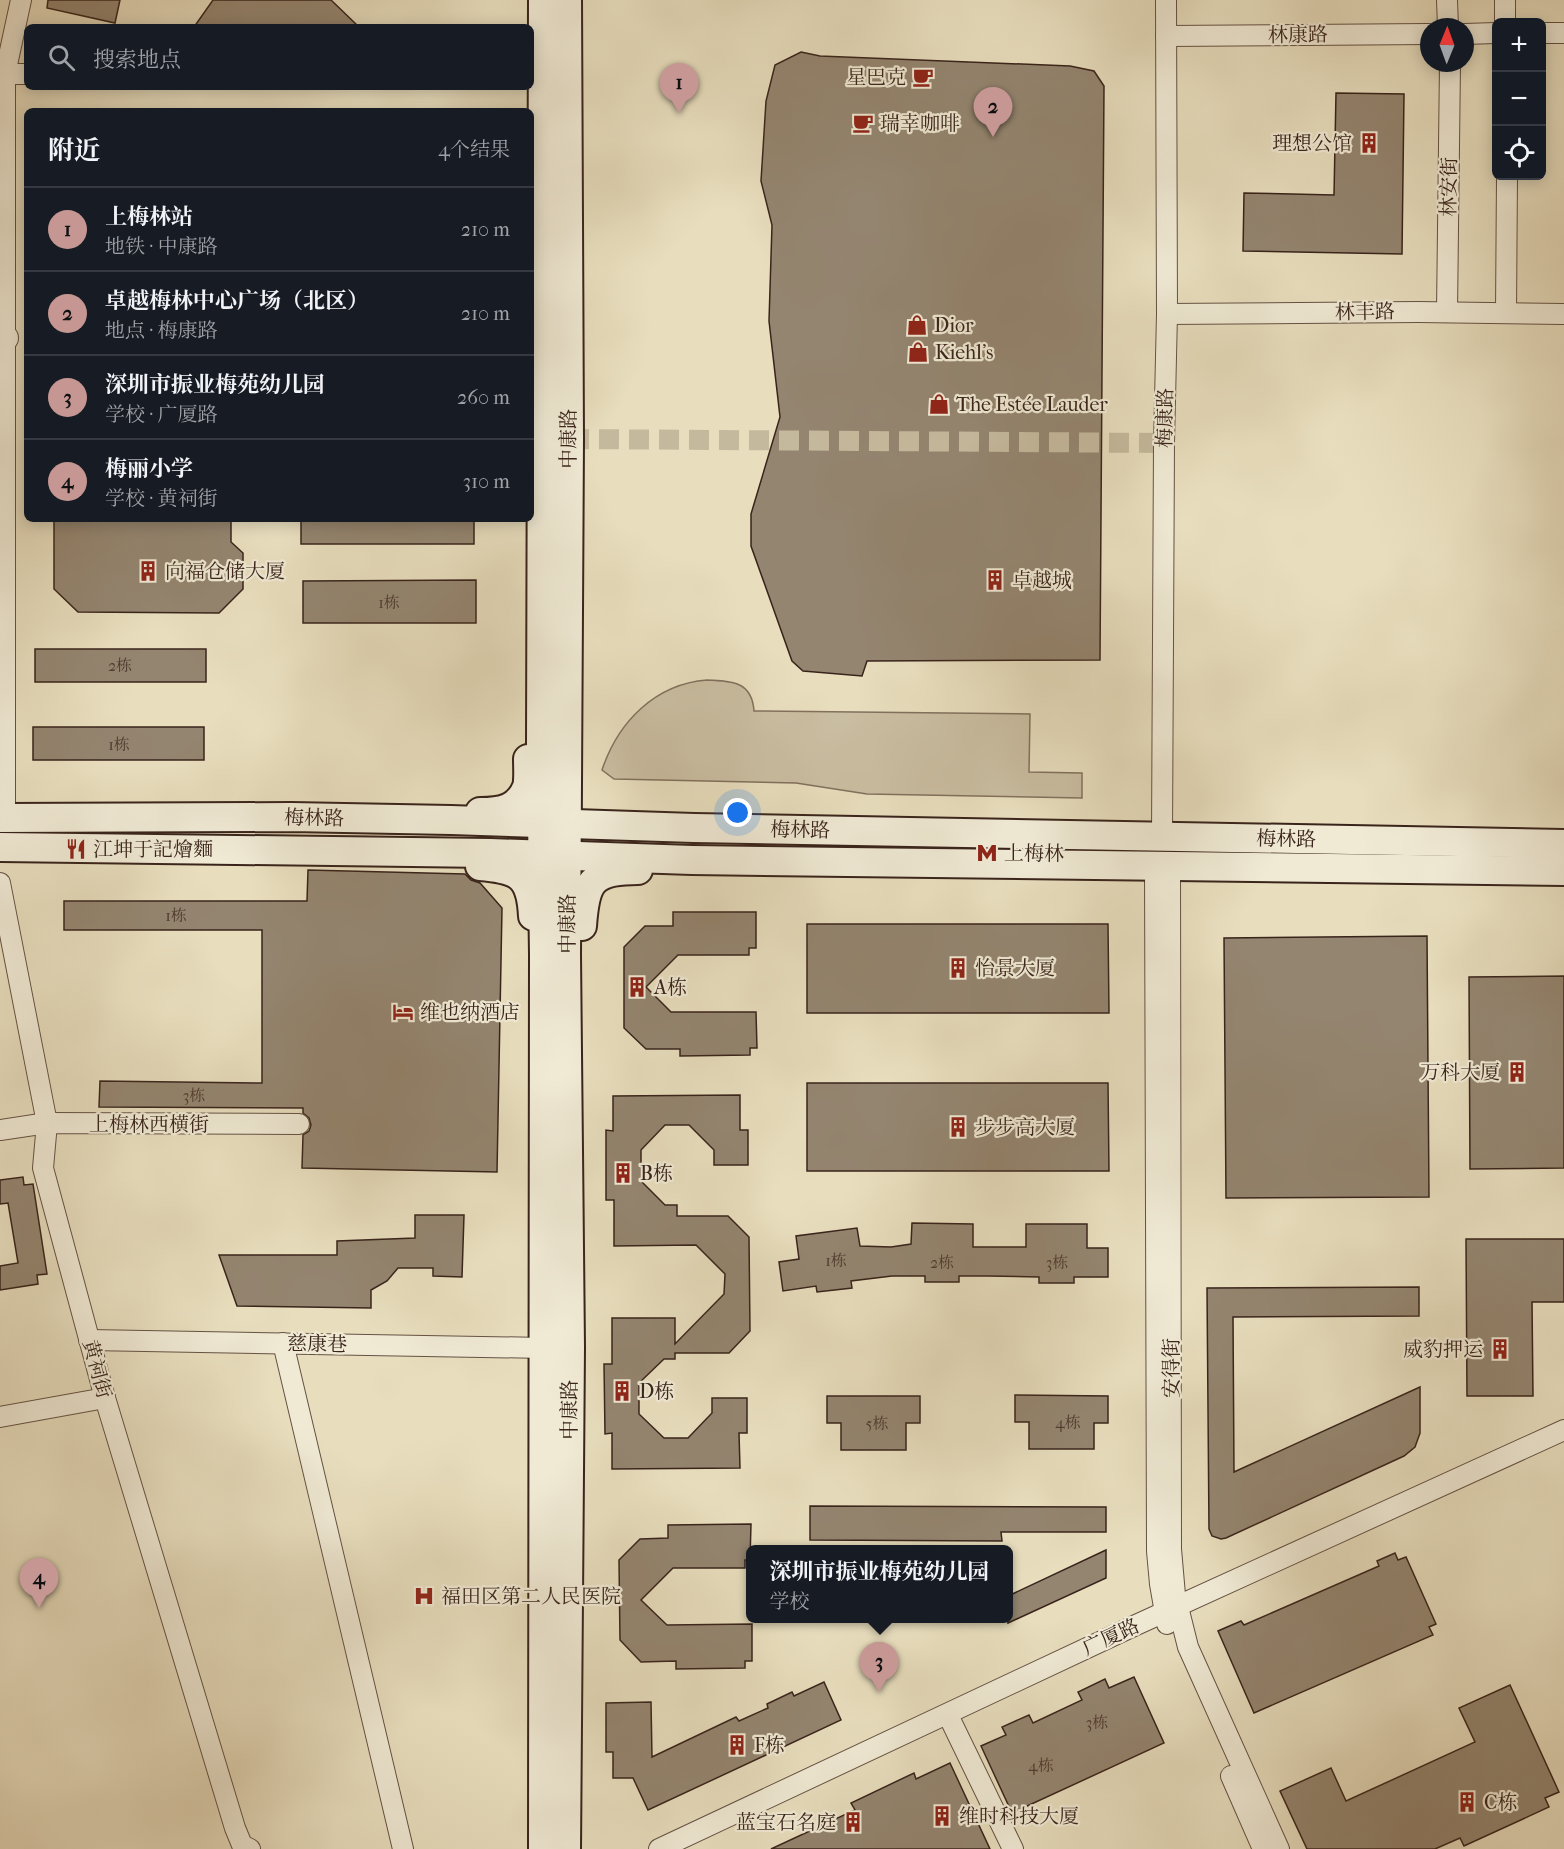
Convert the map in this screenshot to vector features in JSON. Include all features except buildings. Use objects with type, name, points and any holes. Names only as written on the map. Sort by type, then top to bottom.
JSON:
[{"type":"main road","name":"中康路","points":[[543,0],[547,74],[555,955],[570,1347],[566,1849]]},
{"type":"main road","name":"中康路","points":[[547,74],[567,0]]},
{"type":"main road","points":[[451,820],[473,812],[500,812],[509,808],[520,797],[527,787],[528,740],[554,715],[573,752],[574,784],[577,794],[585,802],[597,808],[653,811],[694,828]]},
{"type":"main road","name":"梅林路","points":[[3,818],[291,817],[694,828],[1564,844]]},
{"type":"main road","name":"梅林路","points":[[0,847],[451,853],[692,860],[1564,871]]},
{"type":"main road","points":[[451,853],[475,865],[505,868],[525,881],[532,896],[534,933],[555,955],[582,936],[584,897],[587,890],[604,874],[615,870],[648,870],[692,860]]},
{"type":"main road","name":"中康路","points":[[543,1849],[544,1348],[555,955]]},
{"type":"street","points":[[3,818],[5,74],[21,0]]},
{"type":"street","name":"梅康路","points":[[1162,837],[1167,314],[1166,0]]},
{"type":"street","points":[[1447,0],[1448,18]]},
{"type":"street","points":[[1505,0],[1505,18]]},
{"type":"street","points":[[1474,33],[1492,33]]},
{"type":"street","points":[[1546,33],[1564,33]]},
{"type":"street","name":"林康路","points":[[1166,36],[1420,34]]},
{"type":"street","name":"林安街","points":[[1447,312],[1450,72]]},
{"type":"street","points":[[5,74],[24,74]]},
{"type":"street","points":[[1506,313],[1507,180]]},
{"type":"street","name":"林丰路","points":[[1167,314],[1447,312],[1564,314]]},
{"type":"street","name":"安得街","points":[[1162,866],[1157,1551],[1180,1660],[1263,1849]]},
{"type":"street","name":"黄祠街","points":[[0,883],[47,1123],[43,1167],[105,1398],[235,1828],[246,1847]]},
{"type":"street","name":"上梅林西横街","points":[[0,1130],[47,1123],[299,1124]]},
{"type":"street","name":"慈康巷","points":[[89,1340],[544,1348]]},
{"type":"street","points":[[283,1343],[403,1849]]},
{"type":"street","points":[[0,1417],[105,1398]]},
{"type":"street","name":"广厦路","points":[[659,1849],[1564,1430]]},
{"type":"street","name":"安得街","points":[[1171,1610],[1279,1849]]},
{"type":"street","points":[[948,1715],[1013,1849]]},
{"type":"shaded area","points":[[707,680],[739,685],[749,694],[754,711],[1030,714],[1029,772],[1082,773],[1082,798],[867,794],[796,783],[614,779],[602,770],[618,736],[641,708],[671,689]]},
{"type":"tunnel","points":[[569,439],[1164,443]]},
{"type":"place","name":"星巴克","points":[[923,77]]},
{"type":"place","name":"上梅林站","points":[[679,113]]},
{"type":"place","name":"瑞幸咖啡","points":[[863,123]]},
{"type":"place","name":"卓越梅林中心广场（北区）","points":[[993,137]]},
{"type":"place","name":"理想公馆","points":[[1369,143]]},
{"type":"place","name":"Dior","points":[[917,325]]},
{"type":"place","name":"Kiehl's","points":[[918,352]]},
{"type":"place","name":"The Estée Lauder","points":[[939,404]]},
{"type":"place","name":"向福仓储大厦","points":[[148,571]]},
{"type":"place","name":"卓越城","points":[[995,580]]},
{"type":"place","name":"江坤于記燴麵","points":[[76,849]]},
{"type":"place","name":"上梅林","points":[[987,853]]},
{"type":"place","name":"怡景大厦","points":[[958,968]]},
{"type":"place","name":"A栋","points":[[637,987]]},
{"type":"place","name":"维也纳酒店","points":[[403,1012]]},
{"type":"place","name":"万科大厦","points":[[1517,1072]]},
{"type":"place","name":"步步高大厦","points":[[958,1127]]},
{"type":"place","name":"B栋","points":[[623,1173]]},
{"type":"place","name":"威豹押运","points":[[1500,1349]]},
{"type":"place","name":"D栋","points":[[622,1391]]},
{"type":"place","name":"福田区第二人民医院","points":[[424,1596]]},
{"type":"place","name":"梅丽小学","points":[[39,1608]]},
{"type":"place","name":"深圳市振业梅苑幼儿园","points":[[879,1692]]},
{"type":"place","name":"F栋","points":[[737,1745]]},
{"type":"place","name":"C栋","points":[[1467,1802]]},
{"type":"place","name":"维时科技大厦","points":[[942,1816]]},
{"type":"place","name":"蓝宝石名庭","points":[[853,1822]]}]
